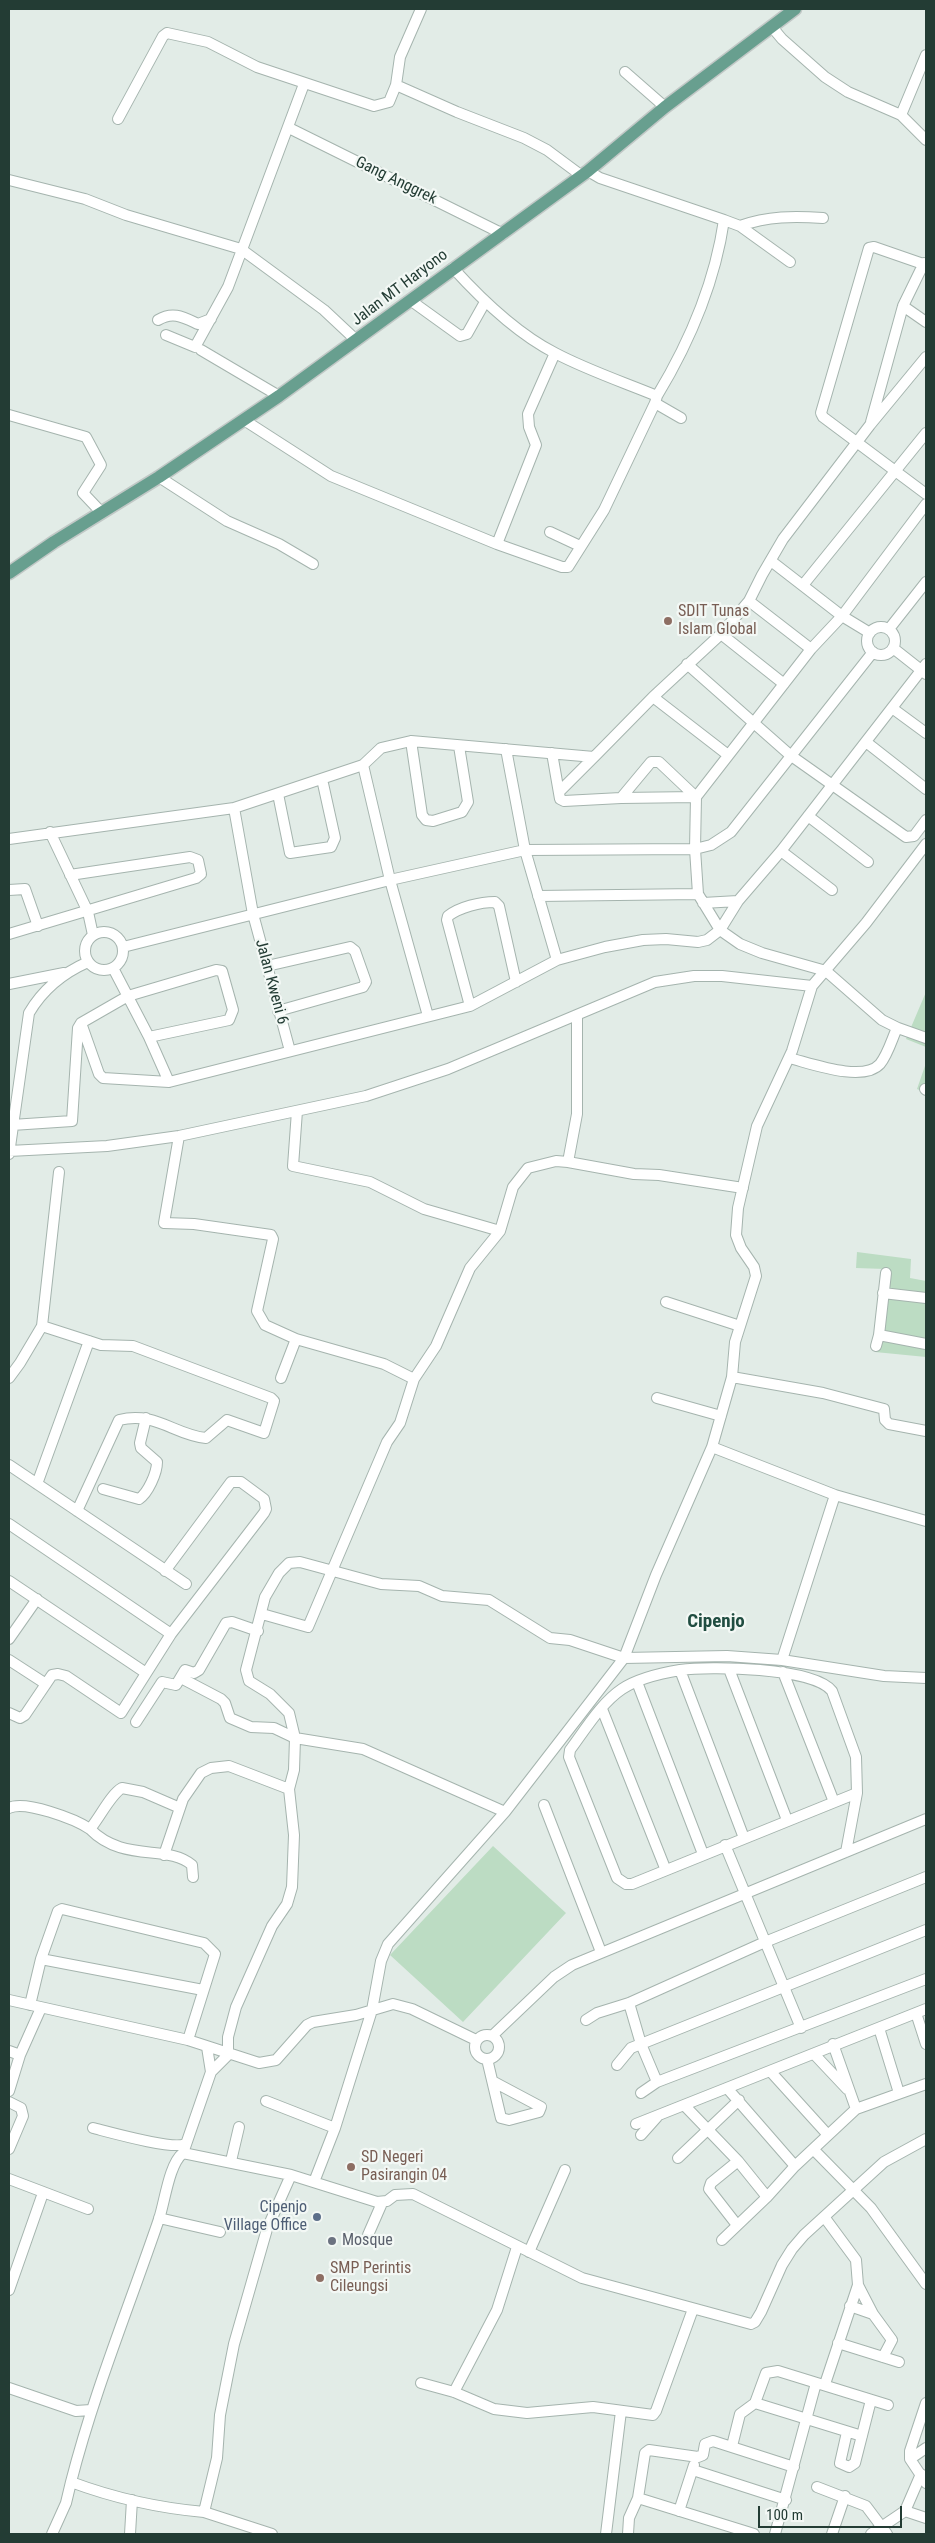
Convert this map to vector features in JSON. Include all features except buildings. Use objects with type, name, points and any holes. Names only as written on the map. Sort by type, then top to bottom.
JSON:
[{"type":"main road","name":"Jalan MT Haryono","points":[[9,573],[101,512],[159,477],[279,396],[585,173],[665,107],[795,9]]},
{"type":"street","points":[[118,119],[163,36],[167,33],[208,42],[257,67],[374,106],[389,102],[396,84],[400,57],[421,9]]},
{"type":"street","points":[[772,27],[782,39],[825,77],[848,92],[901,115],[926,140]]},
{"type":"street","points":[[901,115],[926,55]]},
{"type":"street","points":[[625,72],[665,107]]},
{"type":"street","points":[[166,335],[196,347],[228,287],[304,84]]},
{"type":"street","points":[[396,84],[457,112],[524,138],[585,173],[740,226],[790,262]]},
{"type":"street","name":"Gang Anggrek","points":[[289,128],[503,234]]},
{"type":"street","points":[[9,180],[85,200],[126,215],[242,249],[324,310],[356,340]]},
{"type":"street","points":[[740,226],[758,219],[777,217],[823,218]]},
{"type":"street","points":[[244,420],[331,476],[497,544],[562,568],[568,567],[604,510],[656,400],[681,356],[694,324],[721,240],[724,220]]},
{"type":"street","points":[[870,425],[904,306],[925,264],[874,247],[869,248],[867,252],[821,413],[822,417],[926,494]]},
{"type":"street","points":[[453,268],[485,302],[536,342],[555,353],[656,400],[681,418]]},
{"type":"street","points":[[410,300],[460,336],[467,334],[485,302]]},
{"type":"street","points":[[904,306],[926,322]]},
{"type":"street","points":[[158,320],[165,316],[179,315],[198,324],[211,319]]},
{"type":"street","points":[[201,350],[279,396]]},
{"type":"street","points":[[497,544],[536,445],[529,427],[528,414],[555,353]]},
{"type":"street","points":[[558,792],[687,664],[721,634],[749,601],[783,539],[858,444],[870,425],[926,356]]},
{"type":"street","points":[[9,415],[86,437],[101,465],[83,493],[101,512]]},
{"type":"street","points":[[804,585],[896,473],[926,433]]},
{"type":"street","points":[[159,477],[227,521],[279,544],[313,564]]},
{"type":"street","points":[[926,504],[842,616],[811,650],[696,797],[695,849],[701,898],[720,930],[740,944],[762,953],[826,971],[873,1013],[897,1028],[926,1038]]},
{"type":"street","points":[[550,532],[580,546]]},
{"type":"street","points":[[771,561],[842,616],[870,633]]},
{"type":"street","points":[[889,630],[926,582]]},
{"type":"street","points":[[749,601],[811,650]]},
{"type":"street","points":[[879,628],[889,630],[895,638],[893,648],[884,654],[873,652],[868,643],[870,633],[879,628]]},
{"type":"street","points":[[721,634],[784,684]]},
{"type":"street","points":[[81,1023],[99,1074],[103,1078],[168,1082],[470,1006],[557,960],[605,947],[643,940],[666,939],[702,942],[720,930],[738,901],[781,851],[892,708],[925,669],[893,648]]},
{"type":"street","points":[[122,947],[390,880],[525,850],[695,849],[711,846],[731,832],[873,652]]},
{"type":"street","points":[[687,664],[790,755],[906,837],[914,836],[926,820]]},
{"type":"street","points":[[653,697],[728,755]]},
{"type":"street","points":[[892,708],[926,733]]},
{"type":"street","points":[[9,840],[50,832],[234,808],[363,765],[381,748],[411,741],[594,757]]},
{"type":"street","points":[[411,741],[422,815],[426,820],[433,821],[462,812],[468,802],[459,746]]},
{"type":"street","points":[[866,742],[926,789]]},
{"type":"street","points":[[506,749],[525,850],[557,960]]},
{"type":"street","points":[[552,753],[558,792],[560,798],[564,801],[696,797]]},
{"type":"street","points":[[620,798],[650,762],[655,760],[696,797]]},
{"type":"street","points":[[363,765],[390,880],[428,1016]]},
{"type":"street","points":[[278,794],[290,853],[331,847],[335,838],[322,779]]},
{"type":"street","name":"Jalan Kweni 6","points":[[234,808],[253,914],[290,1051]]},
{"type":"street","points":[[808,816],[868,862]]},
{"type":"street","points":[[50,832],[88,912],[94,935]]},
{"type":"street","points":[[314,2182],[335,2128],[372,2010],[381,1961],[388,1944],[505,1812],[624,1658],[656,1576],[712,1446],[732,1377],[735,1342],[748,1307],[756,1276],[754,1267],[741,1248],[736,1234],[756,1126],[789,1058],[812,986],[888,895],[926,844]]},
{"type":"street","points":[[781,851],[832,890]]},
{"type":"street","points":[[9,934],[88,912],[196,878],[201,874],[198,860],[190,857],[70,875]]},
{"type":"street","points":[[9,890],[25,889],[38,926]]},
{"type":"street","points":[[538,896],[701,898],[738,901]]},
{"type":"street","points":[[470,1006],[447,920],[448,916],[454,911],[488,902],[495,902],[499,906],[516,982]]},
{"type":"street","points":[[102,932],[111,933],[118,939],[122,947],[121,959],[112,968],[99,969],[88,962],[85,947],[94,935],[102,932]]},
{"type":"street","points":[[267,966],[350,947],[355,951],[366,982],[363,987],[278,1011]]},
{"type":"street","points":[[9,984],[64,973],[88,962]]},
{"type":"street","points":[[112,968],[150,1037],[168,1082]]},
{"type":"street","points":[[12,1125],[72,1121],[78,1028],[81,1023],[128,996],[216,970],[222,971],[233,1010],[230,1020],[150,1037]]},
{"type":"street","points":[[64,973],[35,1002],[29,1013],[9,1152],[107,1146],[178,1136],[366,1096],[448,1069],[656,982],[694,976],[764,980],[812,986]]},
{"type":"street","points":[[568,1162],[577,1114],[577,1016]]},
{"type":"street","points":[[789,1058],[851,1073],[870,1070],[880,1064],[897,1028]]},
{"type":"street","points":[[297,1111],[293,1166],[370,1182],[424,1210],[500,1231]]},
{"type":"street","points":[[178,1136],[164,1223],[194,1224],[265,1233],[270,1236],[273,1239],[257,1311],[264,1325],[296,1338],[384,1364],[414,1379]]},
{"type":"street","points":[[262,1614],[308,1627],[330,1570],[388,1442],[400,1423],[414,1379],[436,1346],[470,1268],[500,1231],[513,1187],[528,1168],[556,1161],[568,1162],[634,1174],[659,1175],[743,1188]]},
{"type":"street","points":[[9,1378],[42,1326],[59,1172]]},
{"type":"street","points":[[876,1346],[880,1335],[886,1273]]},
{"type":"street","points":[[883,1293],[926,1298]]},
{"type":"street","points":[[666,1302],[740,1326]]},
{"type":"street","points":[[42,1326],[101,1345],[133,1346],[271,1398],[274,1401],[264,1433],[227,1420],[210,1436],[201,1438],[146,1418],[133,1417],[117,1423],[78,1511]]},
{"type":"street","points":[[880,1335],[926,1344]]},
{"type":"street","points":[[281,1378],[296,1338]]},
{"type":"street","points":[[37,1484],[89,1341]]},
{"type":"street","points":[[732,1377],[822,1393],[884,1409],[885,1420],[889,1424],[926,1431]]},
{"type":"street","points":[[657,1398],[721,1416]]},
{"type":"street","points":[[103,1489],[139,1499],[146,1491],[157,1468],[157,1462],[141,1448],[140,1443],[146,1418]]},
{"type":"street","points":[[712,1446],[835,1495],[926,1521]]},
{"type":"street","points":[[9,1465],[186,1584]]},
{"type":"street","points":[[9,1713],[20,1718],[25,1715],[52,1675],[58,1674],[66,1676],[121,1713],[171,1634],[264,1513],[266,1509],[264,1499],[241,1482],[231,1482],[165,1571]]},
{"type":"street","points":[[782,1660],[835,1495]]},
{"type":"street","points":[[9,1524],[171,1634]]},
{"type":"street","points":[[211,2072],[228,2055],[228,2037],[236,2007],[272,1926],[286,1904],[292,1887],[294,1835],[289,1789],[294,1770],[295,1738],[289,1713],[270,1694],[249,1681],[247,1676],[249,1659],[266,1597],[279,1573],[289,1564],[300,1562],[381,1584],[410,1585],[442,1596],[489,1600],[550,1638],[570,1640],[624,1658],[727,1656],[782,1660],[884,1676],[926,1678]]},
{"type":"street","points":[[9,1581],[146,1673]]},
{"type":"street","points":[[9,1639],[37,1599]]},
{"type":"street","points":[[136,1722],[162,1682],[176,1685],[186,1670],[194,1672],[199,1670],[226,1623],[232,1622],[258,1631]]},
{"type":"street","points":[[9,1660],[46,1684]]},
{"type":"street","points":[[729,1669],[788,1820]]},
{"type":"street","points":[[846,1852],[857,1793],[854,1748],[832,1691],[824,1685],[784,1672],[729,1669],[680,1670],[637,1682],[623,1689],[602,1709],[570,1750],[570,1761],[617,1878],[626,1884],[632,1884],[665,1868],[857,1793]]},
{"type":"street","points":[[680,1670],[744,1838]]},
{"type":"street","points":[[784,1672],[834,1802]]},
{"type":"street","points":[[181,1678],[221,1699],[225,1702],[230,1718],[251,1727],[274,1728],[295,1738],[363,1749],[505,1812]]},
{"type":"street","points":[[637,1682],[703,1854]]},
{"type":"street","points":[[602,1709],[665,1868]]},
{"type":"street","points":[[164,1855],[180,1808],[201,1773],[211,1768],[229,1766],[289,1789]]},
{"type":"street","points":[[90,1829],[106,1809],[113,1793],[122,1788],[143,1792],[180,1808]]},
{"type":"street","points":[[544,1805],[601,1952]]},
{"type":"street","points":[[9,1808],[26,1807],[64,1816],[90,1829],[100,1839],[114,1846],[164,1855],[189,1862],[192,1865],[193,1877]]},
{"type":"street","points":[[494,2082],[541,2107],[539,2112],[510,2120],[501,2118],[494,2082],[487,2059],[476,2053],[474,2046],[480,2036],[492,2036],[554,1977],[572,1965],[926,1820]]},
{"type":"street","points":[[725,1845],[801,2028]]},
{"type":"street","points":[[586,2020],[597,2013],[629,2003],[765,1942],[926,1877]]},
{"type":"street","points":[[30,2006],[41,1959],[58,1911],[62,1909],[204,1943],[213,1949],[215,1954],[188,2040]]},
{"type":"street","points":[[617,2065],[627,2052],[642,2044],[926,1930]]},
{"type":"street","points":[[41,1959],[203,1990]]},
{"type":"street","points":[[641,2093],[657,2082],[926,1979]]},
{"type":"street","points":[[9,2000],[188,2040],[228,2055],[259,2063],[276,2060],[306,2025],[393,2004],[402,2005],[476,2040]]},
{"type":"street","points":[[629,2003],[657,2082]]},
{"type":"street","points":[[9,2091],[20,2055],[41,2008]]},
{"type":"street","points":[[636,2124],[814,2054],[833,2044],[921,2011],[926,2044]]},
{"type":"street","points":[[878,2028],[900,2092]]},
{"type":"street","points":[[487,2059],[498,2052],[499,2046],[492,2036]]},
{"type":"street","points":[[833,2044],[856,2109]]},
{"type":"street","points":[[52,2534],[66,2504],[91,2410],[159,2218],[175,2161],[184,2148],[203,2101],[211,2072],[207,2047]]},
{"type":"street","points":[[9,2051],[20,2055]]},
{"type":"street","points":[[814,2054],[850,2091]]},
{"type":"street","points":[[770,2071],[828,2135]]},
{"type":"street","points":[[722,2240],[767,2197],[795,2166],[856,2109],[926,2084]]},
{"type":"street","points":[[727,2088],[795,2166]]},
{"type":"street","points":[[678,2158],[739,2100]]},
{"type":"street","points":[[266,2101],[335,2128]]},
{"type":"street","points":[[9,2102],[21,2108],[23,2116],[9,2149]]},
{"type":"street","points":[[684,2105],[738,2161],[767,2197]]},
{"type":"street","points":[[641,2135],[660,2114]]},
{"type":"street","points":[[230,2161],[239,2127]]},
{"type":"street","points":[[93,2128],[166,2145],[179,2146],[314,2182],[382,2203]]},
{"type":"street","points":[[368,2235],[382,2203],[395,2195],[413,2194],[582,2278],[744,2324],[755,2322],[792,2249],[804,2235],[825,2218],[852,2189],[884,2162],[908,2147],[926,2139]]},
{"type":"street","points":[[813,2149],[871,2208],[926,2284]]},
{"type":"street","points":[[737,2225],[709,2189],[711,2183],[738,2161]]},
{"type":"street","points":[[529,2252],[566,2170]]},
{"type":"street","points":[[204,2512],[217,2458],[220,2415],[234,2344],[267,2229],[291,2176]]},
{"type":"street","points":[[9,2179],[88,2209]]},
{"type":"street","points":[[9,2290],[43,2193]]},
{"type":"street","points":[[159,2218],[220,2232]]},
{"type":"street","points":[[825,2218],[856,2260],[858,2285],[874,2314],[892,2340],[883,2357]]},
{"type":"street","points":[[454,2392],[497,2310],[517,2247]]},
{"type":"street","points":[[775,2534],[786,2500],[806,2419],[838,2343],[858,2285]]},
{"type":"street","points":[[850,2306],[874,2314]]},
{"type":"street","points":[[421,2383],[454,2392],[494,2409],[527,2413],[574,2407],[622,2411],[648,2416],[656,2411],[693,2309]]},
{"type":"street","points":[[838,2343],[899,2362]]},
{"type":"street","points":[[732,2446],[740,2414],[755,2403],[766,2373],[771,2371],[778,2370],[888,2405]]},
{"type":"street","points":[[9,2388],[76,2411],[91,2410]]},
{"type":"street","points":[[847,2432],[840,2462],[849,2468],[855,2463],[871,2400]]},
{"type":"street","points":[[755,2403],[862,2436]]},
{"type":"street","points":[[872,2534],[884,2530],[905,2511],[924,2479],[910,2459],[912,2443],[926,2404]]},
{"type":"street","points":[[606,2534],[622,2411]]},
{"type":"street","points":[[628,2534],[629,2518],[638,2498],[645,2453],[649,2450],[698,2457],[703,2455],[705,2444],[713,2441],[794,2467]]},
{"type":"street","points":[[910,2459],[926,2448]]},
{"type":"street","points":[[679,2511],[698,2457]]},
{"type":"street","points":[[693,2470],[786,2500]]},
{"type":"street","points":[[71,2482],[132,2500],[204,2512],[272,2534]]},
{"type":"street","points":[[817,2487],[845,2496],[866,2506],[884,2530]]},
{"type":"street","points":[[832,2534],[845,2496]]},
{"type":"street","points":[[638,2498],[754,2534]]},
{"type":"street","points":[[130,2534],[132,2500]]},
{"type":"street","points":[[905,2511],[926,2518]]},
{"type":"green space","points":[[926,992],[926,1047],[906,1039]]},
{"type":"green space","points":[[926,1063],[926,1093],[917,1089]]},
{"type":"green space","points":[[857,1252],[911,1259],[910,1278],[926,1281],[926,1357],[875,1352],[885,1269],[856,1268]]},
{"type":"green space","points":[[493,1846],[566,1913],[463,2022],[390,1955]]},
{"type":"place","name":"SDIT Tunas Islam Global","points":[[668,621]]},
{"type":"place","name":"SD Negeri Pasirangin 04","points":[[351,2167]]},
{"type":"place","name":"Cipenjo Village Office","points":[[317,2217]]},
{"type":"place","name":"Mosque","points":[[332,2241]]},
{"type":"place","name":"SMP Perintis Cileungsi","points":[[320,2278]]},
{"type":"district","name":"Cipenjo","points":[[716,1622]]}]
